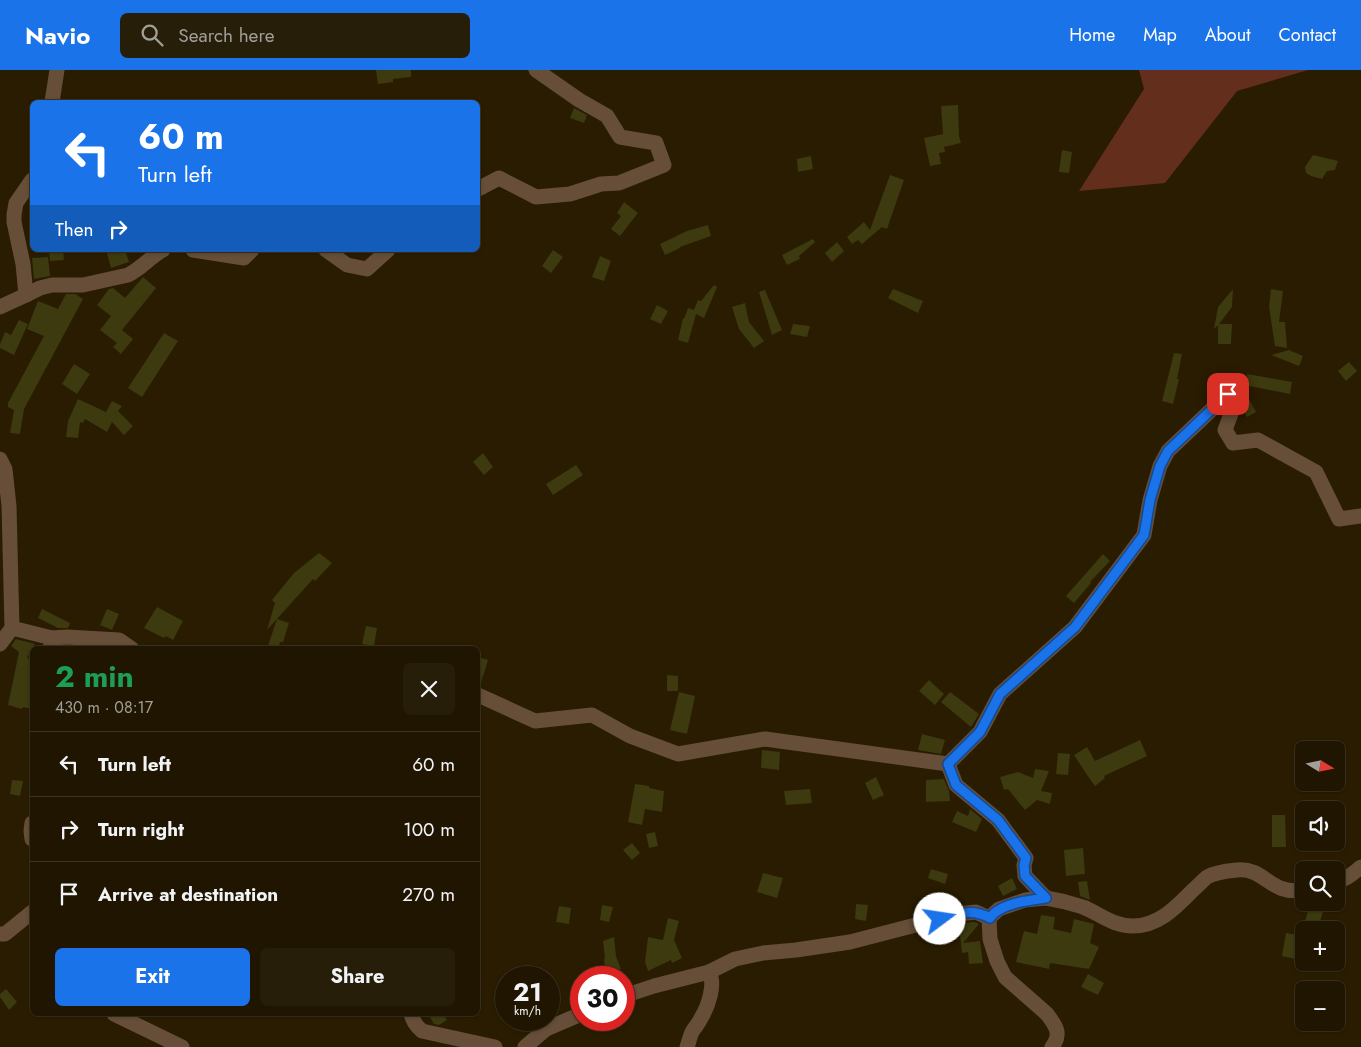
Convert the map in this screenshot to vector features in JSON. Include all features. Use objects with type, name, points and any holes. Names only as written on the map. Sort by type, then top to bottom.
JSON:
[{"type":"street","points":[[52,100],[57,70]]},
{"type":"street","points":[[480,188],[499,178],[536,197],[570,194],[601,184],[619,184],[664,165],[656,143],[620,137],[607,116],[578,100],[536,70]]},
{"type":"street","points":[[26,295],[23,264],[14,215],[16,203],[30,183]]},
{"type":"street","points":[[0,307],[40,288],[52,285],[83,285],[128,275],[160,252]]},
{"type":"street","points":[[206,252],[244,258],[250,252]]},
{"type":"street","points":[[329,252],[346,265],[367,269],[386,252]]},
{"type":"street","points":[[948,764],[980,732],[1000,694],[1075,627],[1144,535],[1150,500],[1160,466],[1168,451],[1228,394],[1235,403],[1225,430],[1233,443],[1258,440],[1316,472],[1339,519],[1361,516]]},
{"type":"street","points":[[0,459],[5,469],[9,506],[12,628],[0,644]]},
{"type":"street","points":[[12,628],[51,644],[67,637],[119,640],[128,646]]},
{"type":"street","points":[[480,696],[535,721],[592,715],[630,736],[678,754],[765,739],[948,764]]},
{"type":"street","points":[[948,764],[956,785],[998,820],[1026,858],[1024,865],[1025,876],[1046,898]]},
{"type":"street","points":[[1345,879],[1350,877],[1361,867]]},
{"type":"street","points":[[1052,1047],[1058,1036],[1052,1021],[1041,1008],[1009,982],[1001,970],[994,952],[989,935],[990,918],[999,909],[1025,900],[1046,898],[1064,901],[1085,908],[1112,922],[1134,926],[1155,922],[1165,916],[1207,878],[1222,873],[1250,870],[1277,887],[1295,891]]},
{"type":"street","points":[[635,992],[709,972],[735,959],[763,953],[850,942],[958,914],[976,912],[990,918]]},
{"type":"street","points":[[0,934],[5,934],[30,914]]},
{"type":"street","points":[[687,1047],[691,1033],[708,1004],[712,977],[709,972]]},
{"type":"street","points":[[118,1016],[182,1047]]},
{"type":"street","points":[[412,1016],[417,1027],[422,1031],[495,1047]]},
{"type":"street","points":[[525,1047],[546,1029],[570,1019]]},
{"type":"shaded area","points":[[1139,70],[1308,70],[1237,91],[1165,183],[1079,191],[1144,89]]},
{"type":"building","points":[[376,70],[411,70],[411,77],[393,79],[393,82],[378,84]]},
{"type":"building","points":[[958,105],[961,143],[944,147],[945,152],[939,153],[941,164],[930,166],[924,138],[943,134],[941,106]]},
{"type":"building","points":[[574,108],[587,115],[584,123],[570,118]]},
{"type":"building","points":[[1062,150],[1072,152],[1069,173],[1059,172]]},
{"type":"building","points":[[1313,155],[1338,161],[1335,170],[1327,171],[1322,179],[1306,173],[1305,167]]},
{"type":"building","points":[[811,156],[813,169],[798,172],[797,159]]},
{"type":"building","points":[[890,175],[904,180],[887,229],[882,227],[862,244],[858,240],[852,244],[847,237],[864,222],[870,230]]},
{"type":"building","points":[[624,202],[638,213],[620,236],[611,229],[621,216],[617,213]]},
{"type":"building","points":[[708,225],[711,236],[680,247],[665,255],[660,244],[687,231]]},
{"type":"building","points":[[813,239],[815,242],[799,256],[800,259],[787,265],[782,255]]},
{"type":"building","points":[[837,242],[844,251],[832,262],[825,253]]},
{"type":"building","points":[[553,250],[563,257],[551,273],[542,266]]},
{"type":"building","points":[[49,252],[63,252],[64,260],[50,261]]},
{"type":"building","points":[[107,252],[126,252],[129,262],[111,268]]},
{"type":"building","points":[[600,256],[611,261],[604,281],[592,277]]},
{"type":"building","points":[[48,257],[50,276],[34,279],[32,258]]},
{"type":"building","points":[[143,277],[156,288],[122,330],[133,339],[121,354],[113,347],[117,343],[100,330],[111,316],[97,305],[109,289],[113,288],[125,298]]},
{"type":"building","points":[[714,285],[717,287],[704,318],[696,314],[688,343],[678,340],[683,318],[688,308],[694,310],[698,300],[701,301]]},
{"type":"building","points":[[893,289],[923,301],[918,313],[888,298]]},
{"type":"building","points":[[1233,289],[1232,307],[1219,324],[1232,324],[1231,344],[1218,344],[1218,325],[1214,329],[1218,307]]},
{"type":"building","points":[[1271,289],[1283,291],[1279,322],[1285,322],[1287,348],[1275,346],[1269,307]]},
{"type":"building","points":[[765,290],[782,330],[772,335],[759,292]]},
{"type":"building","points":[[66,294],[75,294],[83,299],[24,409],[20,434],[10,433],[14,410],[8,407],[8,403],[44,336],[27,329],[38,301],[58,309]]},
{"type":"building","points":[[745,303],[749,322],[764,341],[754,348],[739,329],[732,307]]},
{"type":"building","points":[[657,305],[668,311],[661,324],[650,319]]},
{"type":"building","points":[[19,320],[28,324],[14,355],[0,348],[0,344],[5,332],[11,335]]},
{"type":"building","points":[[793,324],[810,326],[807,337],[790,334]]},
{"type":"building","points":[[164,333],[178,341],[142,397],[128,388]]},
{"type":"building","points":[[1289,350],[1303,356],[1299,366],[1271,355]]},
{"type":"building","points":[[1174,353],[1182,354],[1173,404],[1162,401]]},
{"type":"building","points":[[1349,362],[1357,371],[1346,381],[1338,371]]},
{"type":"building","points":[[74,364],[90,374],[77,394],[62,384]]},
{"type":"building","points":[[1247,374],[1292,382],[1290,394],[1249,386]]},
{"type":"building","points":[[1240,382],[1256,412],[1247,417],[1243,410],[1244,402],[1241,396]]},
{"type":"building","points":[[78,399],[106,412],[112,401],[122,406],[118,411],[133,426],[124,435],[112,422],[107,432],[85,419],[83,423],[80,422],[78,438],[66,437],[68,421]]},
{"type":"building","points":[[483,453],[493,467],[484,475],[473,462]]},
{"type":"building","points":[[576,465],[583,475],[553,495],[546,484]]},
{"type":"building","points":[[319,553],[332,563],[315,581],[313,579],[267,630],[275,603],[272,600],[294,573]]},
{"type":"building","points":[[1103,554],[1110,561],[1090,582],[1074,603],[1066,596]]},
{"type":"building","points":[[157,607],[183,621],[173,640],[166,636],[164,638],[144,628]]},
{"type":"building","points":[[42,609],[70,623],[68,628],[58,628],[38,618]]},
{"type":"building","points":[[107,609],[119,614],[112,630],[100,625]]},
{"type":"building","points":[[277,619],[289,623],[283,642],[280,642],[279,646],[268,646]]},
{"type":"building","points":[[366,626],[377,628],[374,646],[362,644]]},
{"type":"building","points":[[16,639],[35,644],[30,646],[30,653],[27,658],[30,659],[30,709],[23,707],[22,709],[8,705],[19,652],[11,646]]},
{"type":"building","points":[[480,658],[488,660],[480,686]]},
{"type":"building","points":[[667,675],[678,676],[678,691],[667,691]]},
{"type":"building","points":[[929,680],[944,694],[935,705],[919,691]]},
{"type":"building","points":[[679,692],[695,696],[687,734],[670,730]]},
{"type":"building","points":[[950,692],[979,714],[971,727],[941,702]]},
{"type":"building","points":[[922,734],[945,740],[941,754],[918,750]]},
{"type":"building","points":[[1140,740],[1147,756],[1104,776],[1105,778],[1095,786],[1074,755],[1087,747],[1095,761]]},
{"type":"building","points":[[762,750],[780,752],[779,770],[761,768]]},
{"type":"building","points":[[1058,753],[1070,754],[1068,775],[1056,774]]},
{"type":"building","points":[[1035,769],[1049,771],[1041,791],[1052,793],[1050,804],[1037,800],[1025,810],[1008,789],[1004,790],[1000,777],[1018,772],[1033,778]]},
{"type":"building","points":[[876,777],[884,795],[873,800],[865,783]]},
{"type":"building","points":[[944,779],[949,791],[950,801],[926,802],[926,780]]},
{"type":"building","points":[[12,780],[23,781],[20,796],[10,794]]},
{"type":"building","points":[[635,784],[664,791],[662,812],[645,809],[642,825],[628,822]]},
{"type":"building","points":[[810,789],[812,803],[786,805],[784,791]]},
{"type":"building","points":[[970,809],[982,819],[976,832],[952,822],[957,811],[968,816]]},
{"type":"building","points":[[1272,815],[1285,815],[1286,847],[1272,847]]},
{"type":"building","points":[[655,832],[658,846],[649,848],[646,834]]},
{"type":"building","points":[[632,843],[640,853],[632,860],[623,850]]},
{"type":"building","points":[[1083,848],[1085,874],[1066,876],[1064,850]]},
{"type":"building","points":[[931,869],[948,874],[945,884],[928,878]]},
{"type":"building","points":[[763,873],[783,878],[777,898],[757,892]]},
{"type":"building","points":[[1012,878],[1017,889],[1003,896],[998,886]]},
{"type":"building","points":[[1087,881],[1090,900],[1080,896],[1078,882]]},
{"type":"building","points":[[856,904],[868,905],[866,921],[855,919]]},
{"type":"building","points":[[602,905],[613,907],[609,922],[600,920]]},
{"type":"building","points":[[559,906],[571,908],[569,924],[556,922]]},
{"type":"building","points":[[1308,911],[1323,911],[1320,921],[1305,921]]},
{"type":"building","points":[[1041,915],[1055,917],[1053,929],[1071,933],[1074,919],[1094,924],[1090,943],[1099,947],[1089,969],[1050,963],[1049,969],[1016,962],[1024,931],[1037,934]]},
{"type":"building","points":[[668,918],[679,921],[674,940],[682,958],[672,963],[671,960],[648,971],[645,962],[648,937],[663,940]]},
{"type":"building","points":[[974,922],[979,924],[963,943],[980,941],[983,963],[969,964],[968,952],[962,953],[960,935],[956,932],[963,923]]},
{"type":"building","points":[[1286,933],[1295,934],[1295,959],[1282,956]]},
{"type":"building","points":[[614,937],[616,956],[620,966],[605,966],[603,941]]},
{"type":"building","points":[[1088,974],[1104,983],[1098,995],[1081,987]]},
{"type":"building","points":[[6,989],[17,1002],[9,1010],[0,997],[0,994]]},
{"type":"building","points":[[429,1016],[444,1016],[447,1020],[439,1025],[434,1024]]},
{"type":"route","points":[[940,919],[969,912],[976,912],[990,918],[999,909],[1025,900],[1046,898],[1025,876],[1024,865],[1026,858],[998,820],[956,785],[948,764],[980,732],[1000,694],[1075,627],[1144,535],[1150,500],[1160,466],[1168,451],[1228,394]]}]
